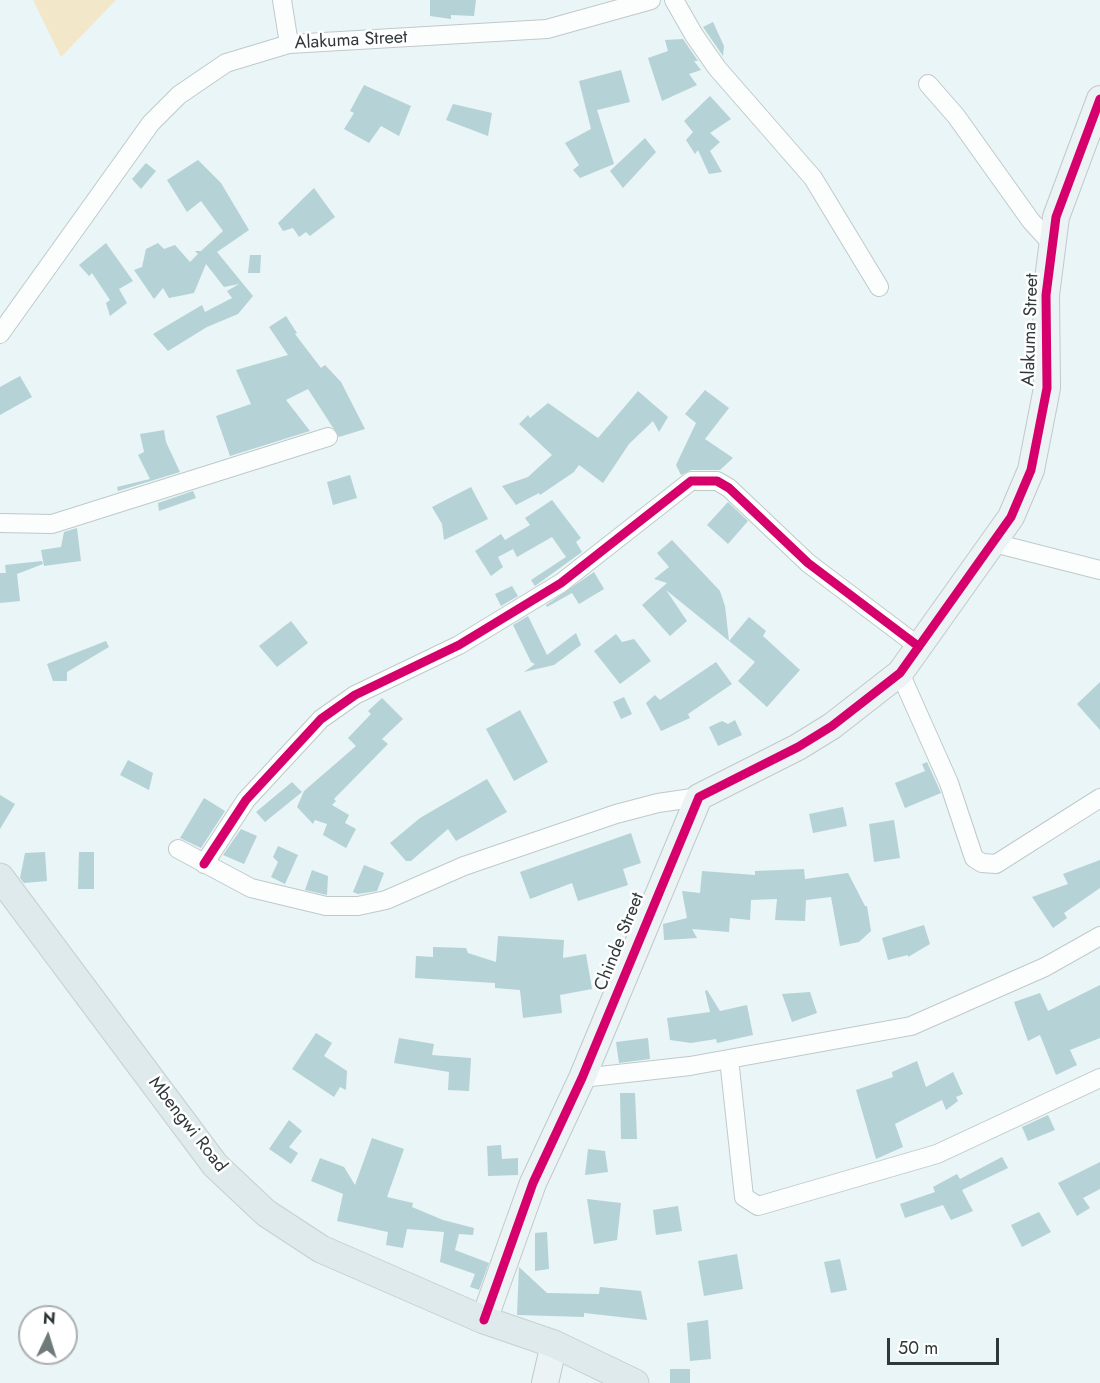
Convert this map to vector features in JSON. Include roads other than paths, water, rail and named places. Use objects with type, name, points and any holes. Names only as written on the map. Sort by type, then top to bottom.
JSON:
[{"type":"main road","name":"Mbengwi Road","points":[[0,877],[215,1165],[266,1213],[321,1249],[484,1320],[554,1344],[635,1383]]},
{"type":"street","points":[[282,0],[289,44]]},
{"type":"street","name":"Alakuma Street","points":[[0,334],[151,123],[179,95],[226,63],[289,44],[547,29],[651,0]]},
{"type":"street","points":[[674,0],[694,35],[717,68],[813,178],[879,287]]},
{"type":"street","points":[[928,84],[956,116],[1031,221],[1052,244]]},
{"type":"street","name":"Alakuma Street","points":[[900,673],[1011,517],[1031,470],[1047,388],[1046,295],[1056,217],[1100,99]]},
{"type":"street","points":[[0,523],[52,524],[328,437]]},
{"type":"street","points":[[204,864],[246,800],[321,718],[355,695],[459,645],[561,584],[691,481],[717,481],[729,488],[808,563],[918,646]]},
{"type":"street","points":[[994,543],[1100,570]]},
{"type":"street","points":[[178,849],[251,888],[285,898],[326,906],[358,906],[386,900],[464,866],[616,814],[658,803],[699,796],[824,732],[900,673],[949,783],[974,858],[982,863],[996,864],[1100,798]]},
{"type":"street","name":"Chinde Street","points":[[484,1320],[533,1183],[582,1078],[699,796]]},
{"type":"street","points":[[582,1078],[729,1059],[910,1026],[1045,967],[1100,936]]},
{"type":"street","points":[[729,1059],[744,1197],[758,1206],[936,1155],[1100,1078]]},
{"type":"street","points":[[545,1383],[554,1344]]}]
